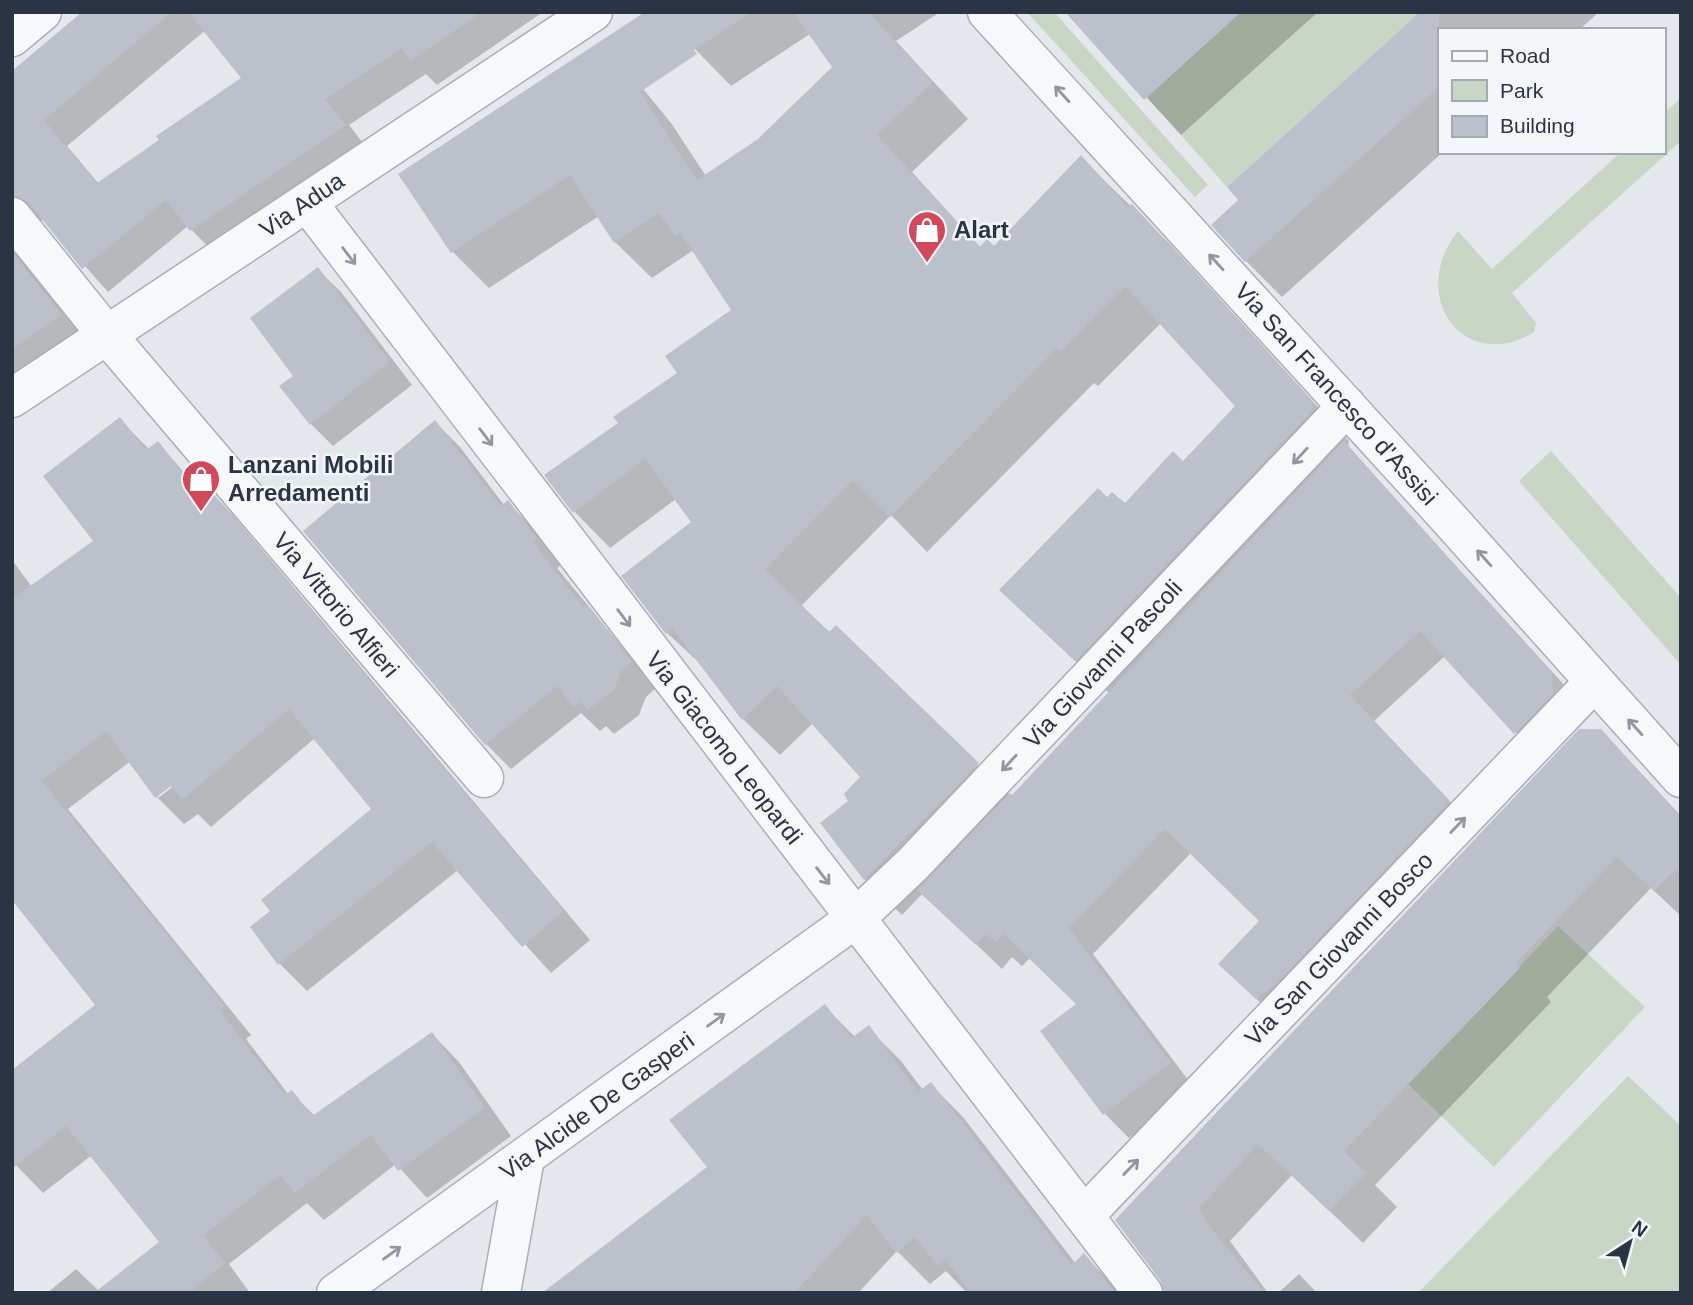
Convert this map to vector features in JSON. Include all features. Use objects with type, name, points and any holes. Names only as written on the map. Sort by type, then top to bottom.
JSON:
[{"type":"street","points":[[12,37],[42,12]]},
{"type":"street","name":"Via Adua","points":[[12,398],[593,12]]},
{"type":"street","name":"Via San Francesco d'Assisi","points":[[987,12],[1347,406],[1681,778]]},
{"type":"street","name":"Via Giacomo Leopardi","points":[[307,202],[1143,1293]]},
{"type":"street","name":"Via Vittorio Alfieri","points":[[12,217],[107,335],[484,778]]},
{"type":"street","name":"Via Giovanni Pascoli","points":[[856,918],[914,864],[1347,406]]},
{"type":"street","name":"Via San Giovanni Bosco","points":[[1084,1216],[1594,682]]},
{"type":"street","name":"Via Alcide De Gasperi","points":[[336,1293],[856,918]]},
{"type":"street","points":[[501,1293],[525,1158]]},
{"type":"green space","points":[[1027,12],[1054,12],[1208,185],[1195,197]]},
{"type":"green space","points":[[1241,12],[1418,14],[1227,187],[1147,97]]},
{"type":"green space","points":[[1681,98],[1681,141],[1512,293],[1536,323],[1534,332],[1509,343],[1486,344],[1466,336],[1451,322],[1441,303],[1438,280],[1444,256],[1458,231],[1492,269],[1619,154],[1665,154],[1665,112]]},
{"type":"green space","points":[[1551,451],[1681,598],[1681,665],[1519,481]]},
{"type":"green space","points":[[1558,926],[1645,1007],[1494,1167],[1408,1084]]},
{"type":"green space","points":[[1628,1076],[1681,1126],[1681,1293],[1418,1293]]},
{"type":"building","points":[[82,12],[172,12],[44,120],[97,183],[159,140],[156,136],[241,78],[188,12],[482,12],[410,61],[402,49],[325,99],[346,125],[190,231],[166,200],[82,269],[29,203],[12,196],[12,71]]},
{"type":"building","points":[[645,12],[751,12],[694,50],[697,54],[640,92],[697,180],[758,139],[832,67],[793,12],[868,12],[933,82],[877,135],[980,247],[987,239],[994,246],[1081,155],[1128,207],[1132,204],[1314,403],[1314,409],[1075,661],[999,590],[1098,488],[1107,497],[1112,492],[1125,503],[1173,451],[1183,461],[1235,406],[1125,286],[1061,351],[1057,348],[890,517],[853,480],[765,569],[829,632],[836,625],[979,763],[864,880],[820,823],[848,801],[844,794],[860,777],[777,686],[742,720],[672,628],[666,634],[621,576],[691,522],[645,459],[573,513],[544,475],[618,423],[613,417],[677,373],[665,356],[731,310],[680,232],[675,236],[659,213],[614,243],[570,175],[451,253],[398,174]]},
{"type":"building","points":[[1065,12],[1241,12],[1144,100]]},
{"type":"building","points":[[1420,12],[1439,12],[1438,88],[1245,262],[1211,225],[1238,200],[1227,187]]},
{"type":"building","points":[[12,252],[62,315],[12,349]]},
{"type":"building","points":[[318,267],[390,362],[310,425],[279,386],[293,376],[250,318]]},
{"type":"building","points":[[120,417],[146,450],[158,441],[196,489],[204,483],[564,911],[522,947],[432,842],[278,965],[250,927],[270,911],[261,900],[371,809],[289,709],[182,800],[171,786],[155,798],[106,731],[42,781],[225,1006],[219,1010],[285,1095],[292,1090],[312,1116],[432,1032],[485,1108],[398,1171],[371,1135],[295,1193],[280,1175],[203,1236],[225,1263],[189,1293],[94,1293],[159,1242],[66,1126],[12,1169],[12,1070],[95,1005],[12,900],[12,599],[93,541],[43,476]]},
{"type":"building","points":[[435,420],[501,506],[508,500],[537,539],[533,542],[583,607],[587,604],[632,662],[621,671],[614,690],[588,710],[581,702],[573,707],[557,686],[485,745],[303,531]]},
{"type":"building","points":[[1344,441],[1552,673],[1553,694],[1514,734],[1420,631],[1350,695],[1450,801],[1276,984],[1256,999],[1218,964],[1259,921],[1165,829],[1069,928],[1171,1063],[1103,1115],[1040,1031],[1076,1004],[1004,934],[996,942],[986,934],[976,945],[917,890],[1010,793],[1012,795]]},
{"type":"building","points":[[1579,729],[1601,729],[1681,818],[1681,864],[1654,891],[1617,857],[1516,963],[1520,968],[1344,1151],[1366,1173],[1329,1211],[1258,1144],[1199,1208],[1207,1223],[1264,1293],[1164,1293],[1160,1280],[1115,1220]]},
{"type":"building","points":[[825,1004],[851,1038],[869,1025],[918,1092],[931,1082],[1072,1265],[1084,1253],[1115,1293],[970,1293],[946,1260],[938,1266],[915,1237],[896,1253],[867,1215],[794,1293],[542,1293],[707,1167],[669,1120]]},
{"type":"place","name":"Alart","points":[[927,264]]},
{"type":"place","name":"Lanzani Mobili Arredamenti","points":[[201,513]]}]
